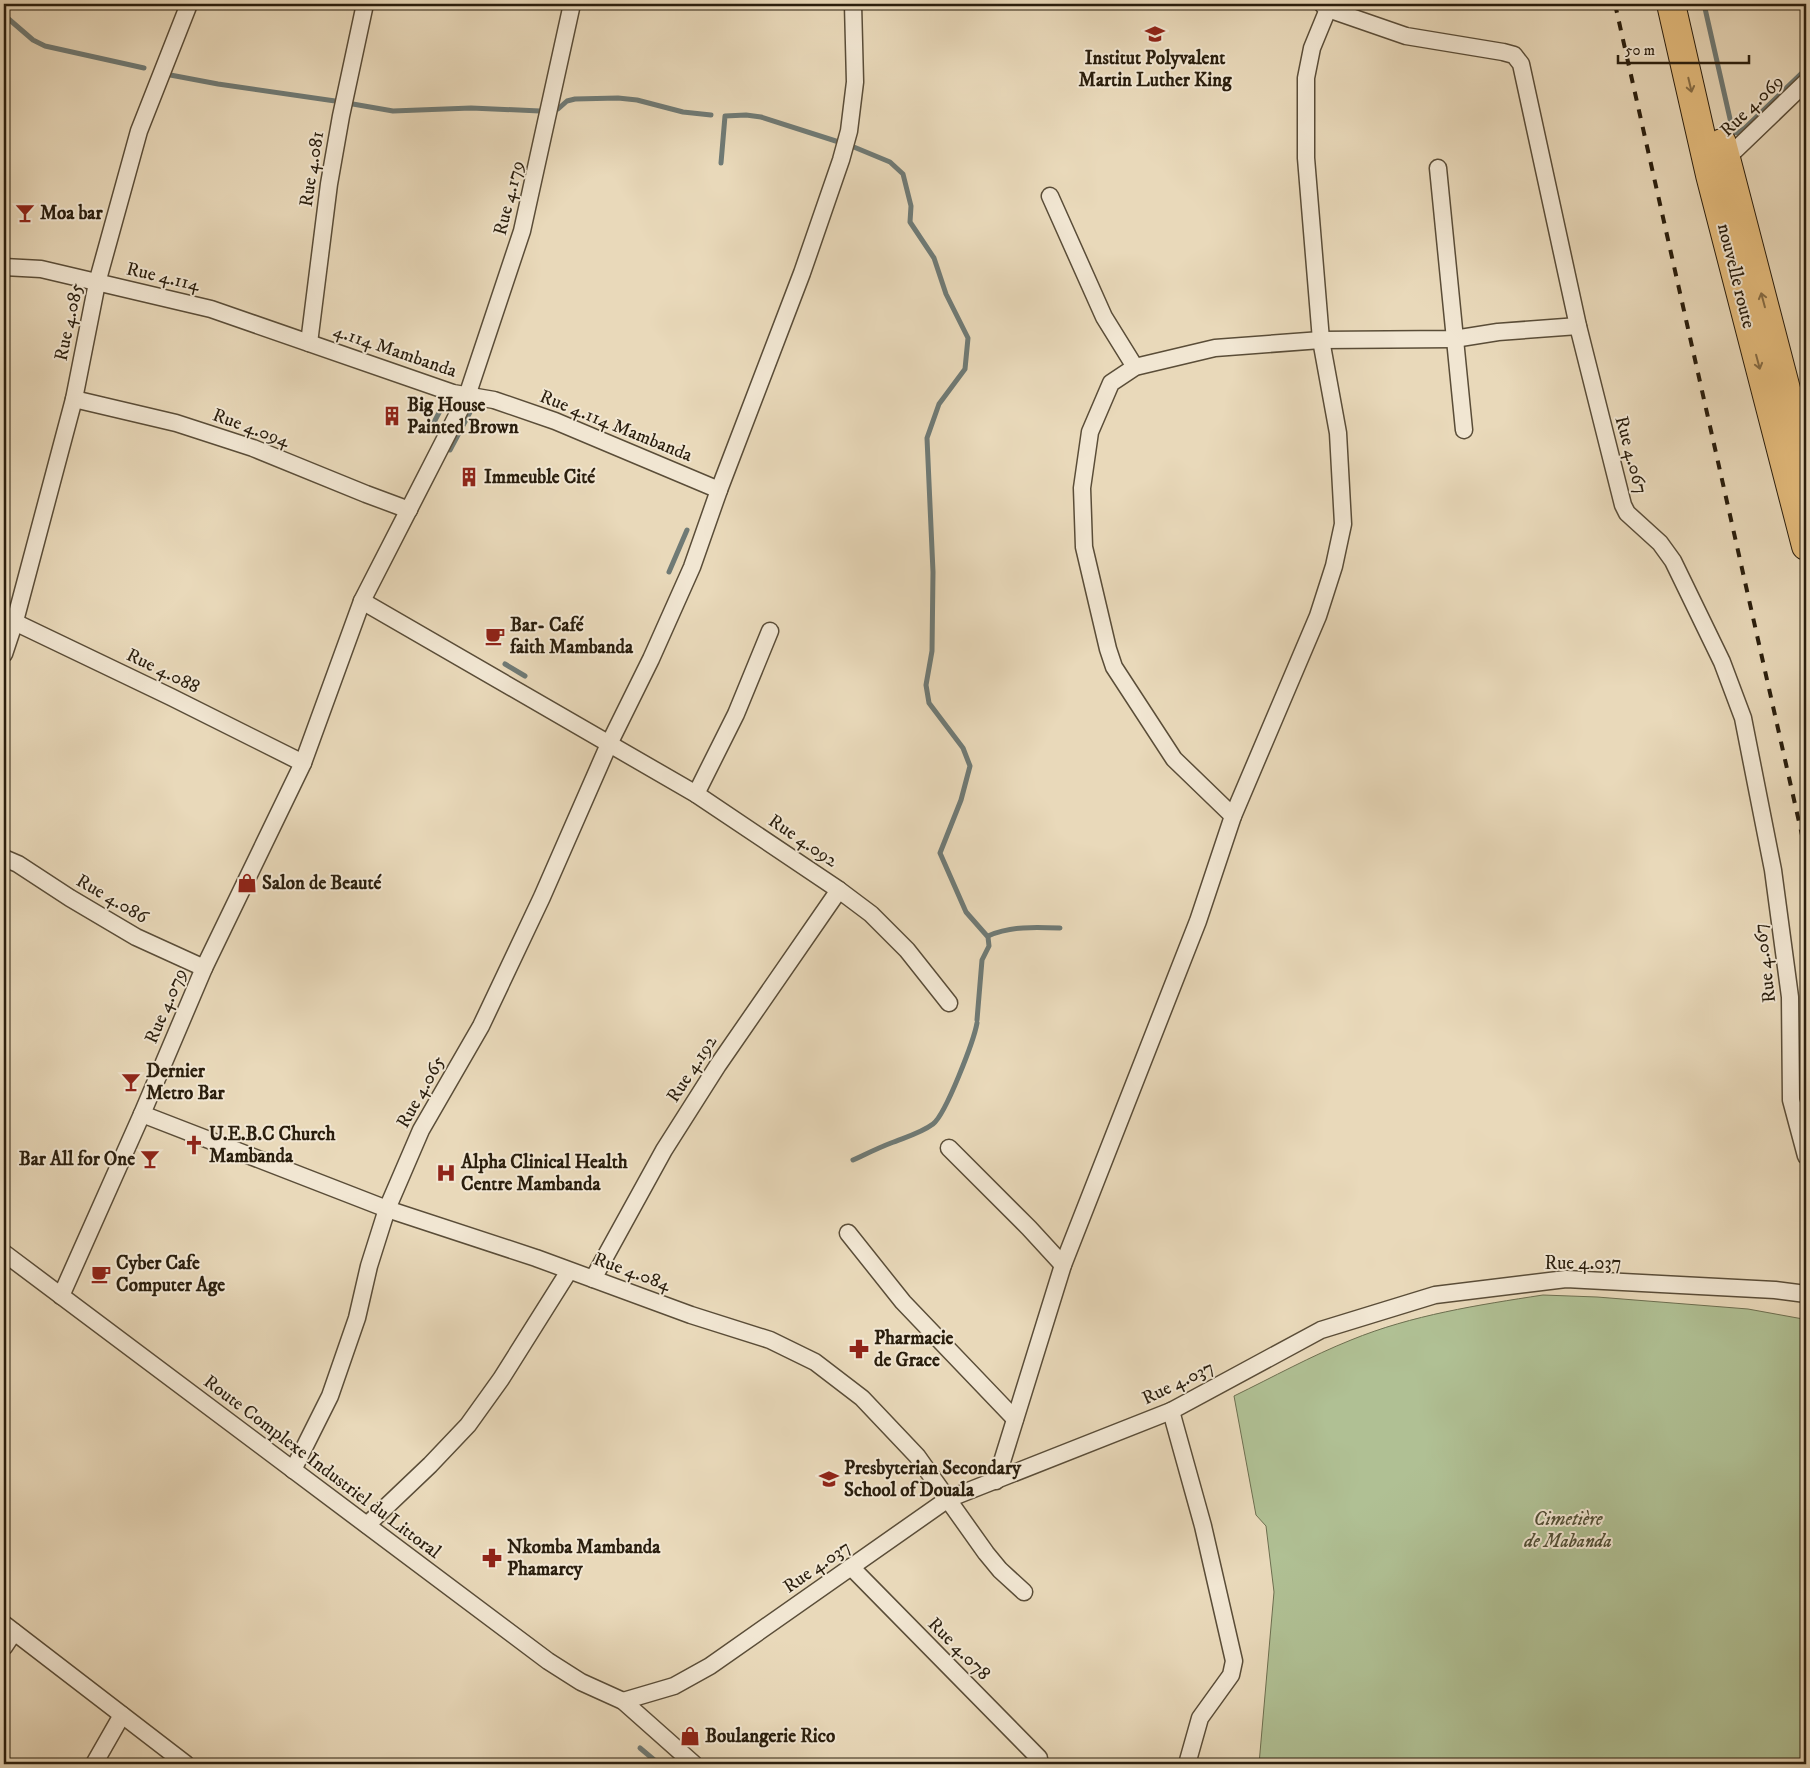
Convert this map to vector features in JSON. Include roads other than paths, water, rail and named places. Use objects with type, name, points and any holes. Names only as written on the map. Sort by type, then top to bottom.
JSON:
[{"type":"highway","name":"nouvelle route","points":[[1671,4],[1710,175],[1806,546]]},
{"type":"highway","name":"nouvelle route","points":[[1691,4],[1726,159],[1806,466]]},
{"type":"street","name":"Rue 4.085","points":[[4,654],[10,619],[74,399],[97,283],[139,131],[189,4]]},
{"type":"street","name":"Rue 4.081","points":[[309,343],[329,184],[341,116],[365,4]]},
{"type":"street","name":"Rue 4.179","points":[[362,601],[467,396],[522,231],[572,4]]},
{"type":"street","name":"Rue 4.065","points":[[293,1470],[330,1396],[356,1318],[369,1266],[387,1209],[421,1130],[481,1026],[542,897],[609,744],[651,659],[692,567],[719,490],[802,273],[842,160],[849,131],[855,82],[853,4]]},
{"type":"street","name":"Rue 4.067","points":[[1324,6],[1406,36],[1514,55],[1521,64],[1578,326],[1623,505],[1627,513],[1666,549],[1673,561],[1722,662],[1743,718],[1773,870],[1790,997],[1791,1100],[1806,1156]]},
{"type":"street","points":[[996,1481],[1063,1265],[1198,920],[1233,816],[1318,616],[1334,566],[1343,524],[1338,433],[1321,340],[1306,158],[1306,78],[1324,6]]},
{"type":"street","name":"Rue 4.069","points":[[1726,159],[1806,82]]},
{"type":"street","points":[[1438,168],[1464,430]]},
{"type":"street","points":[[1050,196],[1104,317],[1135,367]]},
{"type":"street","name":"Rue 4.114","points":[[4,267],[41,269],[211,309],[309,343]]},
{"type":"street","points":[[1233,816],[1174,759],[1114,667],[1108,649],[1084,547],[1082,488],[1090,432],[1112,383],[1135,367],[1215,348],[1321,340],[1454,339],[1498,332],[1578,326]]},
{"type":"street","name":"4.114 Mambanda","points":[[309,343],[453,393],[467,396]]},
{"type":"street","name":"Rue 4.114 Mambanda","points":[[467,396],[494,400],[555,421],[719,490]]},
{"type":"street","name":"Rue 4.094","points":[[74,399],[184,425],[253,448],[409,510]]},
{"type":"street","name":"Rue 4.092","points":[[362,601],[696,794],[839,890],[871,914],[907,950],[949,1003]]},
{"type":"street","name":"Rue 4.079","points":[[61,1296],[142,1114],[204,968],[303,763],[362,601]]},
{"type":"street","name":"Rue 4.088","points":[[10,619],[163,692],[303,763]]},
{"type":"street","points":[[696,794],[736,714],[770,631]]},
{"type":"street","name":"Rue 4.086","points":[[4,858],[18,864],[136,938],[204,968]]},
{"type":"street","name":"Rue 4.192","points":[[593,1279],[664,1150],[718,1065],[839,890]]},
{"type":"street","name":"Rue 4.084","points":[[142,1114],[387,1209],[536,1258],[691,1315],[770,1340],[815,1362],[862,1398],[917,1456],[1000,1570],[1024,1592]]},
{"type":"street","points":[[949,1148],[1063,1265]]},
{"type":"street","points":[[848,1232],[903,1302],[1015,1419]]},
{"type":"street","name":"Route Complexe Industriel du Littoral","points":[[4,1254],[548,1661],[581,1682],[623,1701],[694,1764]]},
{"type":"street","points":[[367,1525],[430,1465],[468,1425],[506,1372],[569,1271]]},
{"type":"street","name":"Rue 4.037","points":[[623,1701],[674,1686],[710,1666],[948,1499],[1171,1411],[1322,1330],[1435,1296],[1566,1279],[1775,1290],[1806,1294]]},
{"type":"street","points":[[1171,1411],[1203,1526],[1234,1662],[1231,1675],[1200,1718],[1187,1764]]},
{"type":"street","name":"Rue 4.078","points":[[851,1567],[1039,1758]]},
{"type":"street","points":[[4,1647],[9,1628],[186,1764]]},
{"type":"street","points":[[94,1764],[122,1715]]},
{"type":"waterway","points":[[1704,4],[1733,132],[1738,133],[1745,128],[1806,69]]},
{"type":"waterway","points":[[4,15],[33,40],[45,46],[144,68]]},
{"type":"waterway","points":[[165,74],[218,84],[342,102]]},
{"type":"waterway","points":[[558,109],[567,101],[575,99],[618,98],[637,100],[683,112],[711,115]]},
{"type":"waterway","points":[[347,103],[393,111],[471,108],[540,111]]},
{"type":"waterway","points":[[721,163],[725,116],[746,115],[761,117],[842,143]]},
{"type":"waterway","points":[[849,145],[890,162],[903,174],[911,206],[910,222],[934,258],[946,294],[968,338],[965,369],[939,404],[927,438],[933,572],[932,651],[926,685],[929,703],[963,748],[970,766],[961,800],[940,853],[966,912],[988,937],[989,946],[982,960],[977,1020]]},
{"type":"waterway","points":[[433,424],[448,396],[446,395]]},
{"type":"waterway","points":[[450,450],[477,399]]},
{"type":"waterway","points":[[669,572],[687,530]]},
{"type":"waterway","points":[[505,664],[525,676]]},
{"type":"waterway","points":[[988,936],[1005,930],[1032,927],[1060,928]]},
{"type":"waterway","points":[[853,1160],[933,1124],[952,1092],[977,1023]]},
{"type":"waterway","points":[[640,1748],[659,1764]]},
{"type":"railway","points":[[1615,4],[1806,853]]},
{"type":"place","name":"Institut Polyvalent Martin Luther King","points":[[1155,34]]},
{"type":"place","name":"Moa bar","points":[[25,213]]},
{"type":"place","name":"Big House Painted Brown","points":[[392,416]]},
{"type":"place","name":"Immeuble Cité","points":[[469,477]]},
{"type":"place","name":"Bar- Café faith Mambanda","points":[[495,636]]},
{"type":"place","name":"Salon de Beauté","points":[[247,883]]},
{"type":"place","name":"Dernier Metro Bar","points":[[131,1082]]},
{"type":"place","name":"U.E.B.C Church Mambanda","points":[[194,1145]]},
{"type":"place","name":"Bar All for One","points":[[150,1159]]},
{"type":"place","name":"Alpha Clinical Health Centre Mambanda","points":[[446,1173]]},
{"type":"place","name":"Cyber Cafe Computer Age","points":[[101,1274]]},
{"type":"place","name":"Pharmacie de Grace","points":[[859,1349]]},
{"type":"place","name":"Presbyterian Secondary School of Douala","points":[[829,1479]]},
{"type":"place","name":"Nkomba Mambanda Phamarcy","points":[[492,1558]]},
{"type":"place","name":"Boulangerie Rico","points":[[690,1736]]},
{"type":"park label","name":"Cimetière de Mabanda","points":[[1568,1530]]}]
